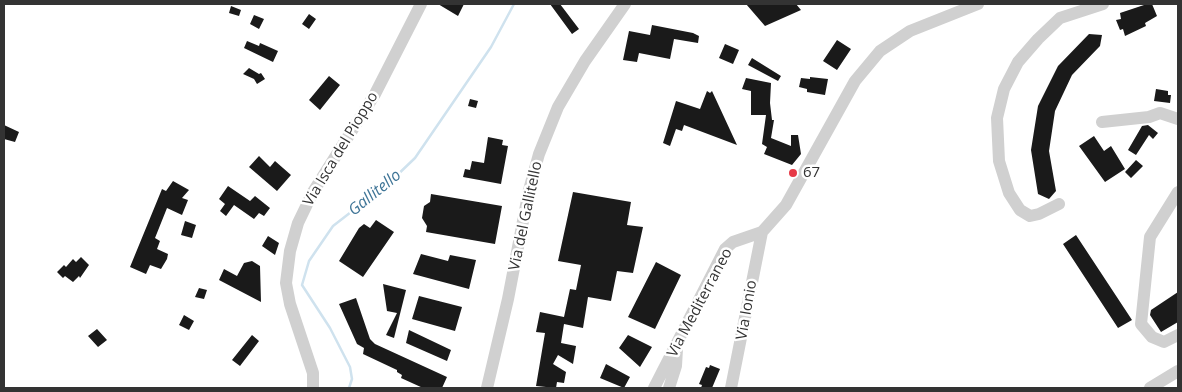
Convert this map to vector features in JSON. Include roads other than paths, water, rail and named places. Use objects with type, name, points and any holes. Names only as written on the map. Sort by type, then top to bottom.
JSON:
[{"type":"street","name":"Via Isca del Pioppo","points":[[314,388],[313,373],[290,304],[286,284],[290,251],[298,223],[313,192],[375,94],[421,4]]},
{"type":"street","name":"Via del Gallitello","points":[[487,388],[510,290],[529,190],[539,154],[562,100],[585,61],[625,4]]},
{"type":"street","name":"Via Mediterraneo","points":[[654,388],[725,249],[733,242],[762,232],[786,205],[855,81],[880,51],[910,31],[978,4]]},
{"type":"street","points":[[1059,204],[1040,214],[1030,216],[1020,210],[1009,193],[999,161],[997,118],[1004,89],[1018,62],[1038,39],[1060,18],[1103,4]]},
{"type":"street","points":[[1102,122],[1160,113],[1178,118]]},
{"type":"street","points":[[1178,192],[1150,237],[1141,324],[1152,337],[1164,342],[1178,335]]},
{"type":"street","name":"Via Ionio","points":[[731,388],[762,232]]},
{"type":"street","points":[[669,388],[676,366],[677,344]]},
{"type":"street","points":[[1150,388],[1178,371]]},
{"type":"waterway","name":"Gallitello","points":[[349,388],[352,379],[350,367],[330,328],[302,285],[309,261],[333,226],[391,181],[415,158],[491,47],[514,4]]},
{"type":"place","name":"67","points":[[793,173]]}]
